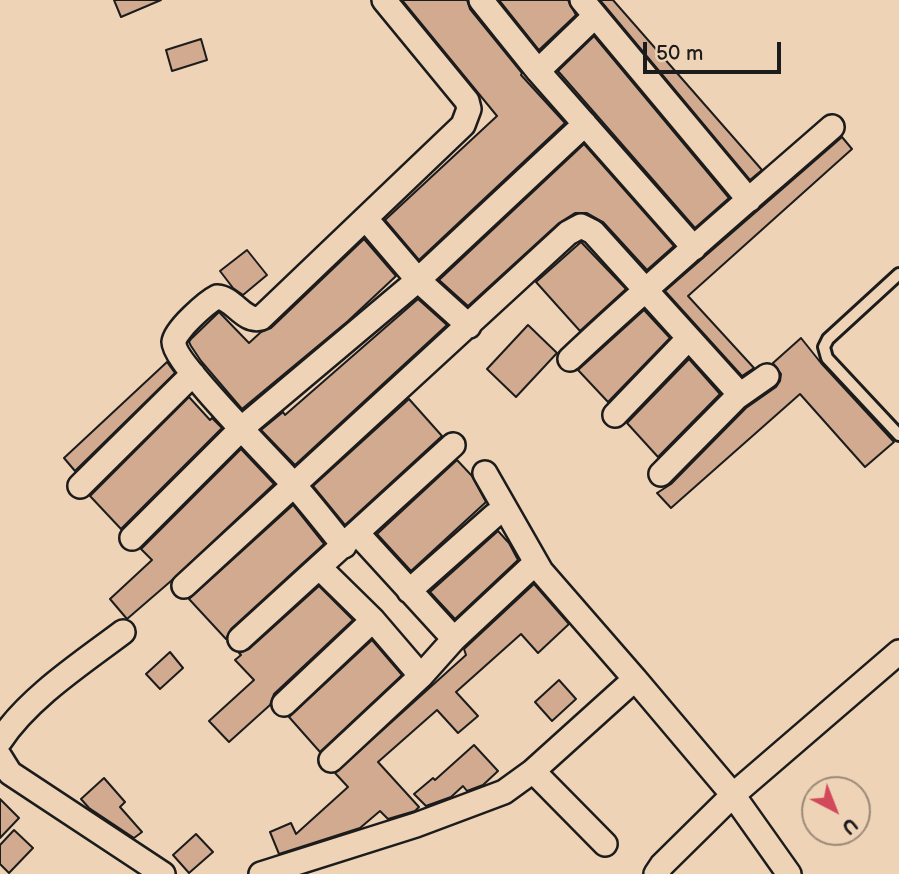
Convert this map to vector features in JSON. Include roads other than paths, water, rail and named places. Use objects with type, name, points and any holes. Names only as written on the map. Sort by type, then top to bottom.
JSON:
[{"type":"street","points":[[384,0],[467,101],[468,117],[458,130],[259,320],[250,318],[226,298],[213,298],[179,330],[175,336],[176,353],[294,484],[351,540],[409,591],[454,639]]},
{"type":"street","points":[[481,0],[538,71],[694,248]]},
{"type":"street","points":[[538,71],[589,8],[749,200]]},
{"type":"street","points":[[132,538],[242,428],[418,279],[585,124]]},
{"type":"street","points":[[570,359],[644,290],[832,127]]},
{"type":"street","points":[[366,219],[418,279],[469,326]]},
{"type":"street","points":[[184,586],[568,233],[581,226],[593,232],[735,389],[737,397]]},
{"type":"street","points":[[615,415],[688,339]]},
{"type":"street","points":[[80,486],[193,374]]},
{"type":"street","points":[[661,474],[737,397],[767,376]]},
{"type":"street","points":[[240,639],[453,445]]},
{"type":"street","points":[[485,473],[541,570],[733,795],[789,874]]},
{"type":"street","points":[[409,591],[495,516]]},
{"type":"street","points":[[320,568],[373,620],[421,676]]},
{"type":"street","points":[[331,760],[529,569]]},
{"type":"street","points":[[284,704],[373,620]]},
{"type":"street","points":[[0,741],[8,728],[56,683],[123,632]]},
{"type":"street","points":[[656,874],[733,795],[899,652]]},
{"type":"street","points":[[261,874],[292,870],[504,792],[533,771],[635,679]]},
{"type":"street","points":[[0,757],[10,773],[163,874]]},
{"type":"street","points":[[533,771],[605,844]]},
{"type":"lane","points":[[899,274],[828,339],[824,347],[827,358],[899,435]]}]
